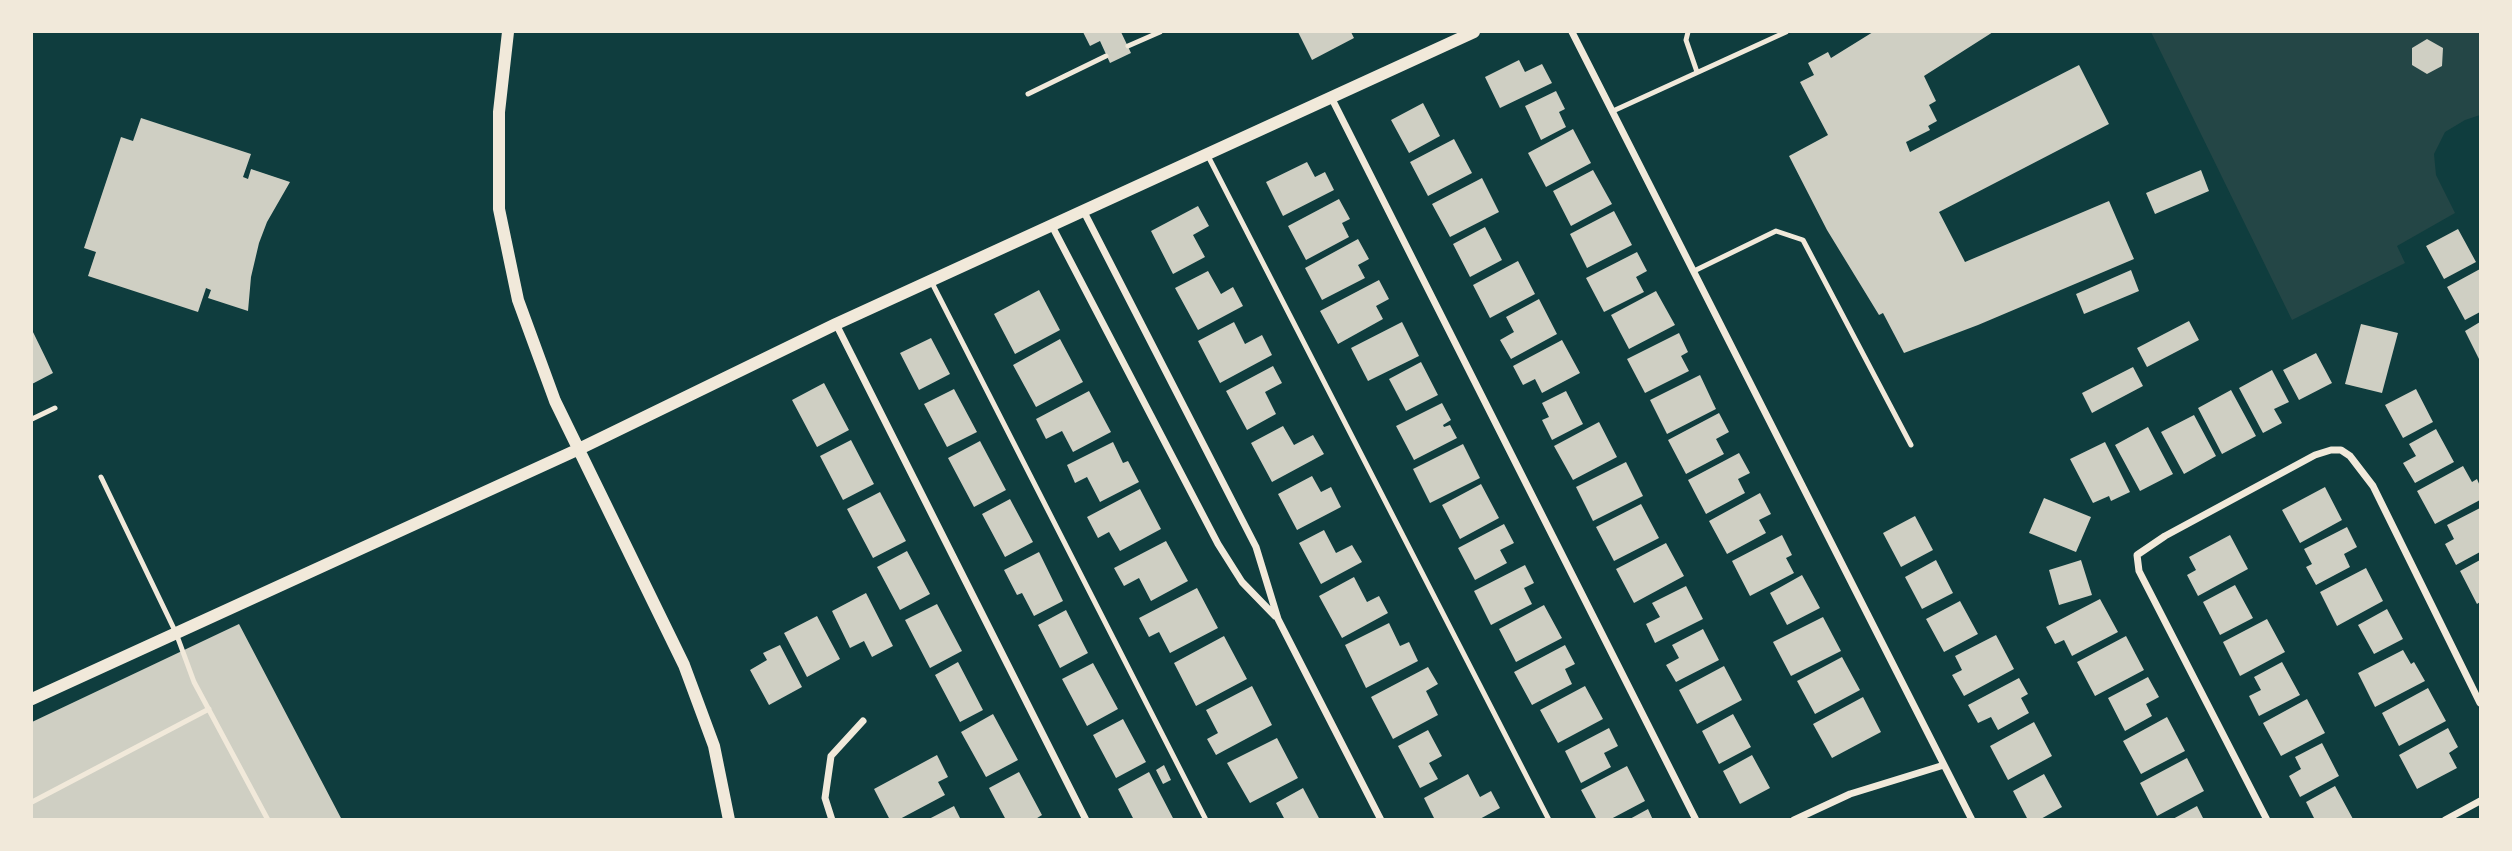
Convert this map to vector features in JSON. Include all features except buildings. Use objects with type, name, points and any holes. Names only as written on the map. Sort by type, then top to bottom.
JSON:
[{"type":"street","points":[[508,32],[499,112],[499,209],[518,300],[555,401],[684,665],[714,746],[729,820]]},
{"type":"street","points":[[32,699],[579,449],[836,324],[1474,32]]},
{"type":"street","points":[[1572,32],[1972,820]]},
{"type":"street","points":[[1331,97],[1696,820]]},
{"type":"street","points":[[1083,210],[1256,547],[1278,619],[1381,820]]},
{"type":"street","points":[[1052,226],[1218,544],[1242,582],[1278,619]]},
{"type":"street","points":[[836,324],[1086,820]]},
{"type":"street","points":[[2267,820],[2139,570],[2137,555],[2165,536],[2315,455],[2341,450],[2350,456],[2373,486],[2480,703]]},
{"type":"street","points":[[832,820],[825,798],[831,756],[863,720]]},
{"type":"street","points":[[1794,820],[1850,794],[1944,765]]},
{"type":"street","points":[[2445,820],[2480,802]]},
{"type":"lane","points":[[1128,46],[1160,32]]},
{"type":"lane","points":[[1688,32],[1686,40],[1697,72]]},
{"type":"lane","points":[[1613,111],[1786,32]]},
{"type":"lane","points":[[1028,94],[1106,56]]},
{"type":"lane","points":[[1207,153],[1549,820]]},
{"type":"lane","points":[[1694,271],[1776,231],[1803,240],[1911,445]]},
{"type":"lane","points":[[931,281],[1206,820]]},
{"type":"lane","points":[[32,419],[55,408]]},
{"type":"lane","points":[[101,477],[176,633],[194,682],[268,820]]},
{"type":"lane","points":[[32,802],[209,709]]},
{"type":"shaded area","points":[[2151,32],[2480,32],[2480,115],[2445,132],[2434,154],[2436,175],[2455,213],[2397,246],[2405,263],[2292,320]]}]
